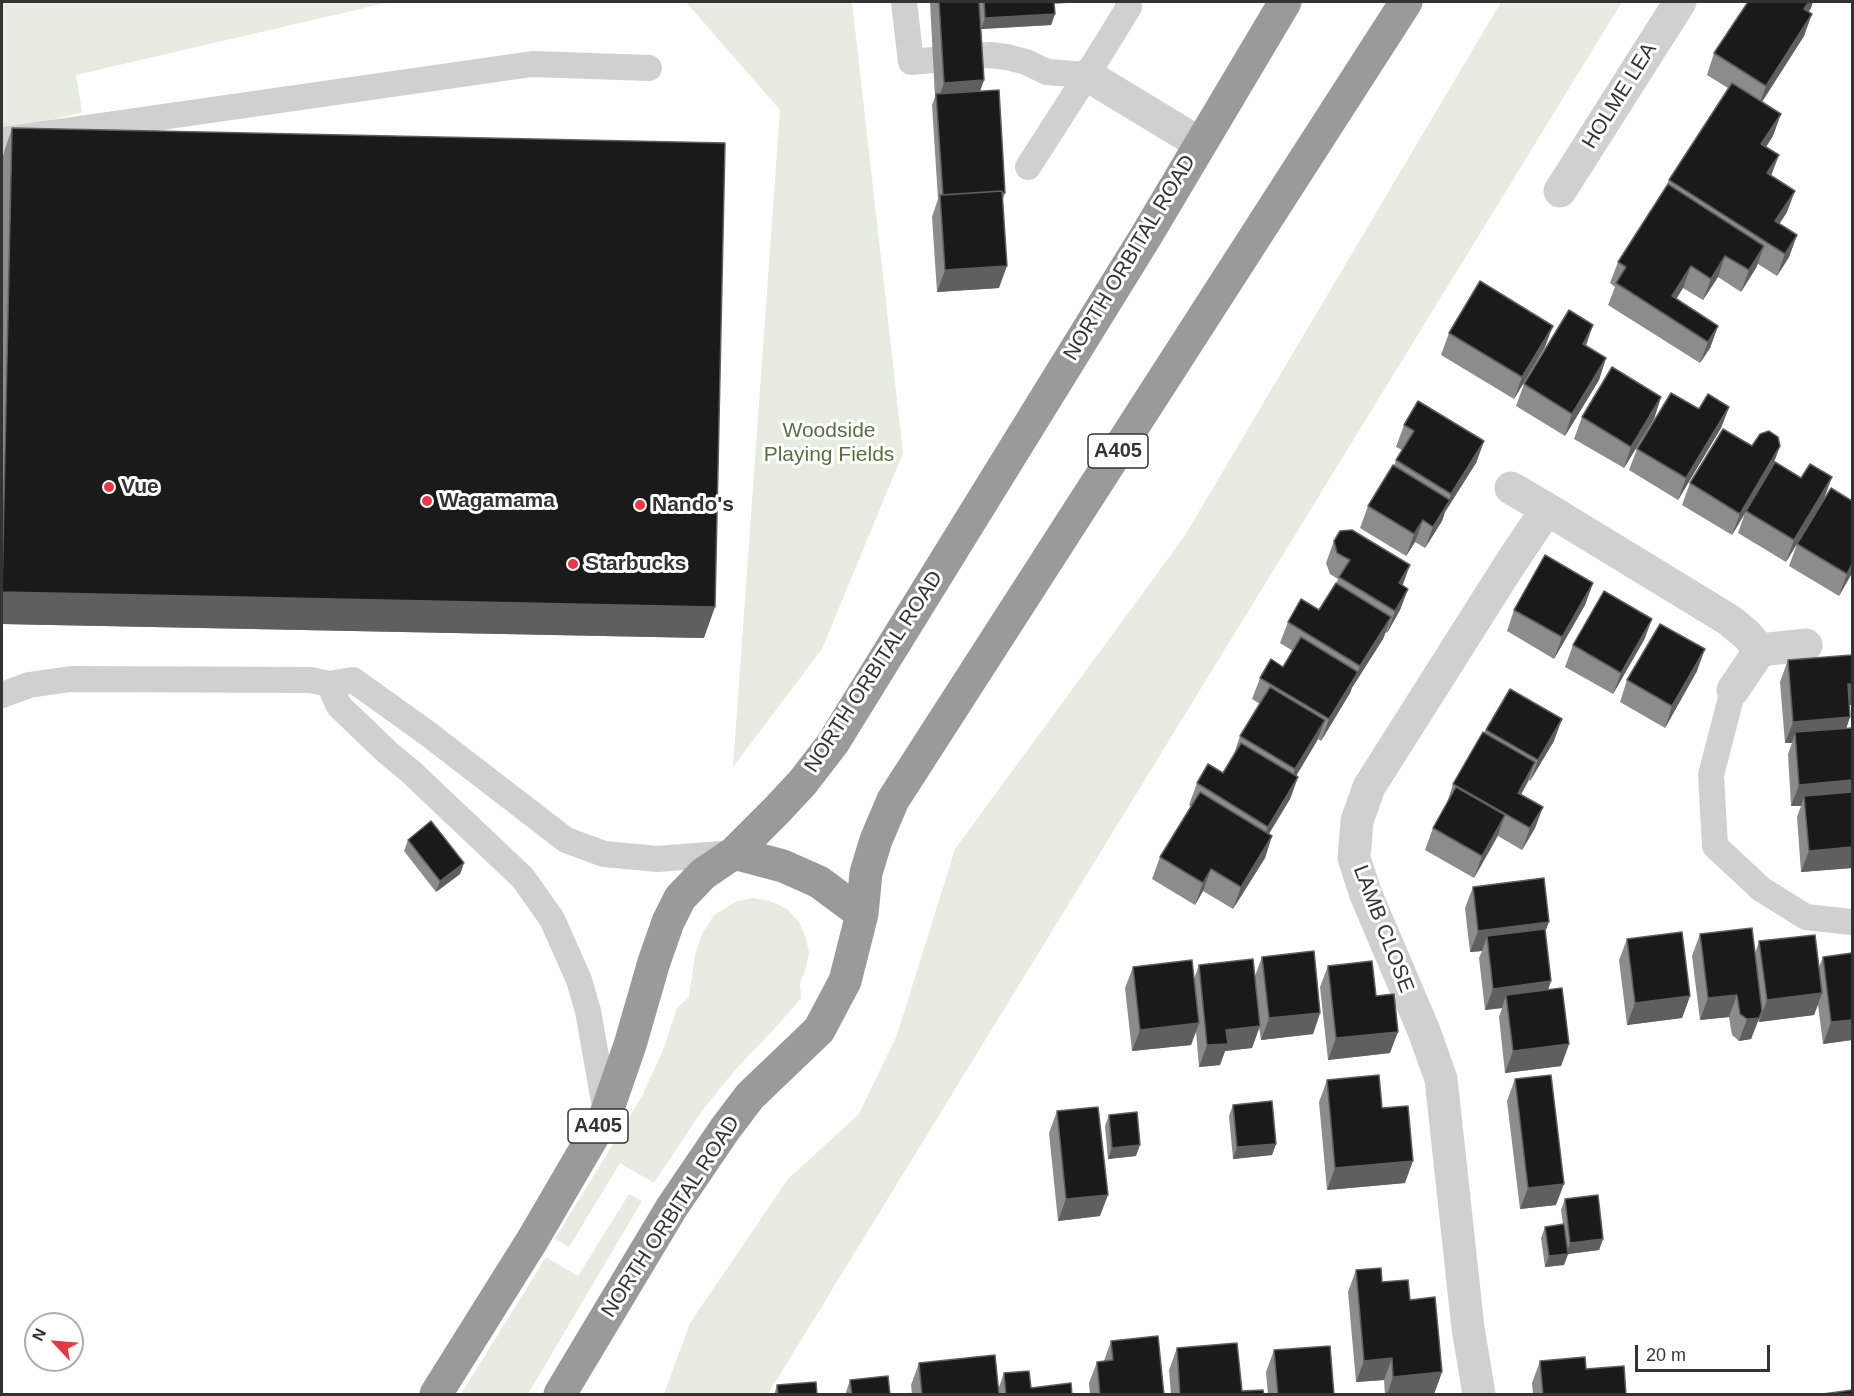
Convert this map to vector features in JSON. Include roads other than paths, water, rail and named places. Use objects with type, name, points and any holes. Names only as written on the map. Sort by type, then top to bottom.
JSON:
[{"type":"highway","name":"NORTH ORBITAL ROAD","points":[[436,1395],[533,1239],[606,1114],[630,1045],[654,962],[668,922],[680,898],[702,874],[734,853],[804,782],[833,743],[1146,236],[1199,143],[1285,2]]},
{"type":"highway","name":"NORTH ORBITAL ROAD","points":[[560,1395],[672,1207],[725,1129],[750,1096],[819,1030],[845,981],[862,914],[866,873],[876,840],[893,800],[1406,2]]},
{"type":"highway","points":[[734,853],[783,866],[819,882],[862,914]]},
{"type":"street","name":"HOLME LEA","points":[[1560,191],[1680,2]]},
{"type":"street","points":[[1087,75],[1199,143]]},
{"type":"street","points":[[1510,488],[1729,620],[1760,650]]},
{"type":"street","name":"LAMB CLOSE","points":[[1479,1395],[1468,1328],[1441,1079],[1424,1031],[1366,895],[1354,858],[1357,821],[1369,787],[1547,509]]},
{"type":"street","points":[[1733,690],[1760,650],[1806,645]]},
{"type":"lane","points":[[904,2],[911,62],[933,60]]},
{"type":"lane","points":[[1028,167],[1129,7],[1128,2]]},
{"type":"lane","points":[[973,56],[1007,57],[1026,62],[1047,72],[1087,75]]},
{"type":"lane","points":[[2,140],[532,64],[649,68]]},
{"type":"lane","points":[[2,696],[29,685],[71,679],[311,680],[329,684],[353,680],[566,840],[604,854],[658,859],[734,853]]},
{"type":"lane","points":[[329,684],[339,706],[523,878],[552,919],[579,980],[588,1011],[606,1114]]},
{"type":"lane","points":[[1733,690],[1712,775],[1715,846],[1761,889],[1806,916],[1852,922]]},
{"type":"place","name":"Vue","points":[[109,487]]},
{"type":"place","name":"Wagamama","points":[[427,501]]},
{"type":"place","name":"Nando's","points":[[640,505]]},
{"type":"place","name":"Starbucks","points":[[573,564]]},
{"type":"park label","name":"Woodside Playing Fields","points":[[829,443]]}]
